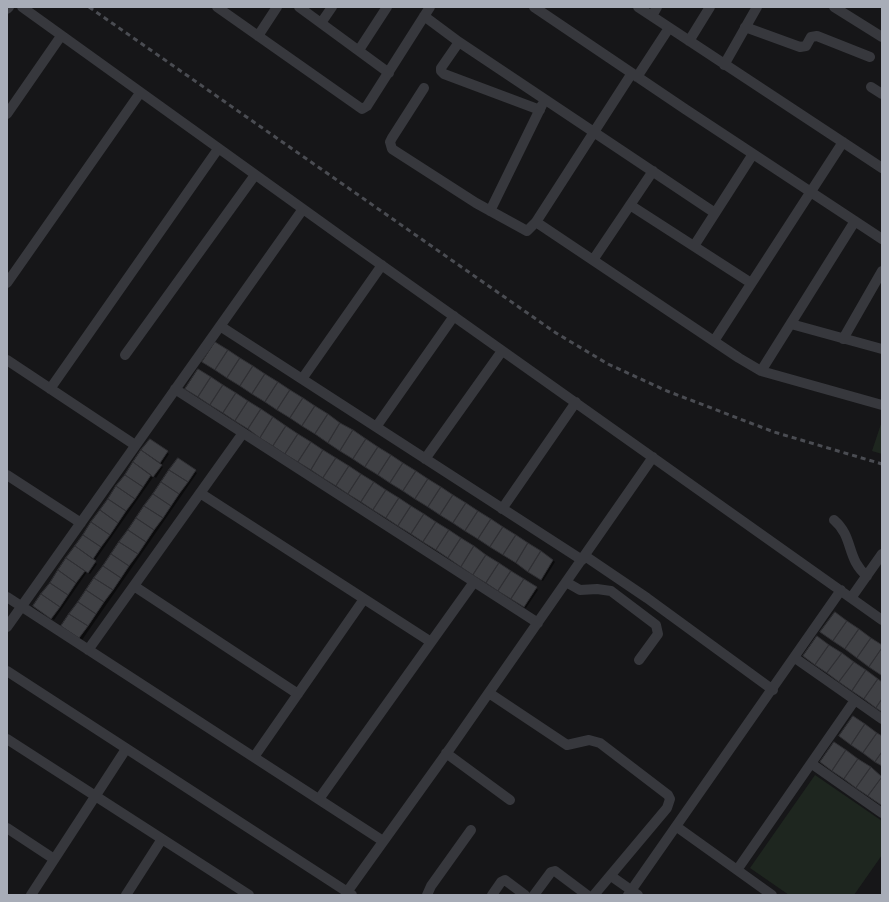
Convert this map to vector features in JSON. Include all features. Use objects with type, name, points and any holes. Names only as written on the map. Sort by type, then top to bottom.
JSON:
[{"type":"street","points":[[22,7],[382,266],[882,620]]},
{"type":"street","points":[[218,7],[359,108],[368,106],[430,7]]},
{"type":"street","points":[[258,36],[277,7]]},
{"type":"street","points":[[299,7],[389,73]]},
{"type":"street","points":[[321,23],[332,7]]},
{"type":"street","points":[[358,50],[387,7]]},
{"type":"street","points":[[534,7],[882,239]]},
{"type":"street","points":[[638,7],[882,168]]},
{"type":"street","points":[[652,16],[657,7]]},
{"type":"street","points":[[689,41],[710,7]]},
{"type":"street","points":[[724,65],[757,7]]},
{"type":"street","points":[[834,7],[847,10],[882,37]]},
{"type":"street","points":[[424,16],[459,42],[715,213]]},
{"type":"street","points":[[745,27],[800,47],[806,46],[811,37],[818,36],[870,57]]},
{"type":"street","points":[[424,88],[392,138],[390,142],[392,150],[523,231],[526,231],[536,222],[594,132],[669,28]]},
{"type":"street","points":[[7,114],[61,36]]},
{"type":"street","points":[[459,42],[442,68],[441,71],[444,74],[540,110]]},
{"type":"street","points":[[870,87],[882,94]]},
{"type":"street","points":[[7,283],[140,93]]},
{"type":"street","points":[[490,211],[545,99]]},
{"type":"street","points":[[714,341],[842,142]]},
{"type":"street","points":[[50,389],[218,149]]},
{"type":"street","points":[[694,246],[753,154]]},
{"type":"street","points":[[593,260],[653,171]]},
{"type":"street","points":[[125,355],[254,174]]},
{"type":"street","points":[[630,204],[751,284]]},
{"type":"street","points":[[7,627],[303,209]]},
{"type":"street","points":[[761,371],[855,221]]},
{"type":"street","points":[[536,222],[761,371],[882,405]]},
{"type":"street","points":[[302,379],[382,266]]},
{"type":"street","points":[[843,339],[882,271]]},
{"type":"street","points":[[376,427],[454,316]]},
{"type":"street","points":[[790,324],[882,349]]},
{"type":"street","points":[[220,326],[502,509],[647,598],[773,690]]},
{"type":"street","points":[[425,459],[502,351]]},
{"type":"street","points":[[7,360],[135,445]]},
{"type":"street","points":[[175,389],[538,623]]},
{"type":"street","points":[[502,509],[576,402]]},
{"type":"street","points":[[88,650],[244,433]]},
{"type":"street","points":[[7,671],[349,893],[383,841],[538,623],[653,457]]},
{"type":"street","points":[[7,475],[81,523]]},
{"type":"street","points":[[200,494],[431,642]]},
{"type":"street","points":[[834,520],[841,527],[847,537],[856,567],[867,576]]},
{"type":"street","points":[[851,598],[882,554]]},
{"type":"street","points":[[319,800],[474,582]]},
{"type":"street","points":[[566,582],[580,590],[597,589],[610,591],[656,625],[658,634],[639,660]]},
{"type":"street","points":[[134,586],[298,694]]},
{"type":"street","points":[[611,876],[633,894],[677,827],[841,590]]},
{"type":"street","points":[[7,597],[383,841]]},
{"type":"street","points":[[254,757],[364,599]]},
{"type":"street","points":[[795,658],[882,720]]},
{"type":"street","points":[[489,692],[567,745],[589,740],[600,743],[668,795],[670,805],[594,895]]},
{"type":"street","points":[[737,870],[855,700]]},
{"type":"street","points":[[7,738],[249,895]]},
{"type":"street","points":[[31,895],[126,749]]},
{"type":"street","points":[[446,753],[510,800]]},
{"type":"street","points":[[812,764],[882,813]]},
{"type":"street","points":[[677,827],[772,895]]},
{"type":"street","points":[[7,828],[54,860]]},
{"type":"street","points":[[427,895],[431,886],[471,830]]},
{"type":"street","points":[[126,895],[162,839]]},
{"type":"street","points":[[534,895],[551,872],[555,870],[587,895]]},
{"type":"street","points":[[492,895],[501,882],[505,880],[525,895]]},
{"type":"shaded area","points":[[882,421],[882,454],[872,451]]},
{"type":"shaded area","points":[[815,775],[882,821],[882,855],[854,895],[789,895],[750,868]]},
{"type":"building","points":[[215,342],[228,350],[215,370],[202,362]]},
{"type":"building","points":[[228,350],[240,358],[227,378],[215,370]]},
{"type":"building","points":[[240,358],[253,366],[240,386],[227,378]]},
{"type":"building","points":[[253,366],[265,374],[252,394],[240,386]]},
{"type":"building","points":[[198,369],[211,377],[198,397],[185,389]]},
{"type":"building","points":[[265,374],[278,382],[265,402],[252,394]]},
{"type":"building","points":[[211,377],[223,385],[210,405],[198,397]]},
{"type":"building","points":[[278,382],[290,390],[277,410],[265,402]]},
{"type":"building","points":[[223,385],[236,393],[223,413],[210,405]]},
{"type":"building","points":[[290,390],[303,398],[290,418],[277,410]]},
{"type":"building","points":[[236,393],[248,401],[235,421],[223,413]]},
{"type":"building","points":[[303,398],[315,406],[302,426],[290,418]]},
{"type":"building","points":[[248,401],[261,409],[248,429],[235,421]]},
{"type":"building","points":[[315,406],[328,414],[315,434],[302,426]]},
{"type":"building","points":[[261,409],[273,417],[260,438],[248,429]]},
{"type":"building","points":[[328,414],[340,423],[328,443],[315,434]]},
{"type":"building","points":[[273,417],[286,426],[273,446],[260,438]]},
{"type":"building","points":[[340,423],[353,430],[340,451],[328,443]]},
{"type":"building","points":[[286,426],[298,434],[285,454],[273,446]]},
{"type":"building","points":[[353,430],[366,439],[353,459],[340,451]]},
{"type":"building","points":[[298,434],[311,442],[298,462],[285,454]]},
{"type":"building","points":[[150,439],[168,451],[160,463],[141,450]]},
{"type":"building","points":[[366,439],[378,447],[365,467],[353,459]]},
{"type":"building","points":[[311,442],[323,450],[311,470],[298,462]]},
{"type":"building","points":[[378,447],[391,455],[378,475],[365,467]]},
{"type":"building","points":[[141,450],[162,465],[153,477],[133,462]]},
{"type":"building","points":[[323,450],[336,458],[323,478],[311,470]]},
{"type":"building","points":[[391,455],[403,463],[390,483],[378,475]]},
{"type":"building","points":[[178,458],[196,470],[188,482],[169,470]]},
{"type":"building","points":[[336,458],[349,466],[336,486],[323,478]]},
{"type":"building","points":[[133,462],[151,475],[143,487],[125,475]]},
{"type":"building","points":[[403,463],[416,471],[403,491],[390,483]]},
{"type":"building","points":[[349,466],[361,474],[348,494],[336,486]]},
{"type":"building","points":[[169,470],[188,482],[179,494],[161,482]]},
{"type":"building","points":[[416,471],[428,479],[415,499],[403,491]]},
{"type":"building","points":[[361,474],[374,482],[361,502],[348,494]]},
{"type":"building","points":[[125,475],[143,487],[135,499],[116,486]]},
{"type":"building","points":[[428,479],[441,487],[428,507],[415,499]]},
{"type":"building","points":[[161,482],[179,494],[171,506],[153,494]]},
{"type":"building","points":[[374,482],[386,490],[373,510],[361,502]]},
{"type":"building","points":[[116,486],[135,499],[126,511],[108,499]]},
{"type":"building","points":[[441,487],[453,495],[440,515],[428,507]]},
{"type":"building","points":[[386,490],[399,498],[386,518],[373,510]]},
{"type":"building","points":[[153,494],[171,506],[163,518],[144,506]]},
{"type":"building","points":[[453,495],[466,503],[453,523],[440,515]]},
{"type":"building","points":[[399,498],[411,506],[398,526],[386,518]]},
{"type":"building","points":[[108,499],[126,511],[118,523],[100,510]]},
{"type":"building","points":[[466,503],[478,511],[465,531],[453,523]]},
{"type":"building","points":[[144,506],[163,518],[154,530],[136,518]]},
{"type":"building","points":[[411,506],[424,514],[411,534],[398,526]]},
{"type":"building","points":[[100,510],[118,523],[110,535],[91,522]]},
{"type":"building","points":[[478,511],[491,519],[478,539],[465,531]]},
{"type":"building","points":[[424,514],[436,522],[423,542],[411,534]]},
{"type":"building","points":[[136,518],[154,530],[146,542],[128,530]]},
{"type":"building","points":[[491,519],[503,527],[490,547],[478,539]]},
{"type":"building","points":[[91,522],[110,535],[101,547],[83,535]]},
{"type":"building","points":[[436,522],[449,530],[436,550],[423,542]]},
{"type":"building","points":[[503,527],[516,535],[503,555],[490,547]]},
{"type":"building","points":[[128,530],[146,542],[138,554],[119,542]]},
{"type":"building","points":[[449,530],[461,538],[448,558],[436,550]]},
{"type":"building","points":[[83,535],[101,547],[93,559],[75,546]]},
{"type":"building","points":[[516,535],[528,543],[516,563],[503,555]]},
{"type":"building","points":[[461,538],[474,546],[461,567],[448,558]]},
{"type":"building","points":[[119,542],[138,554],[129,566],[111,554]]},
{"type":"building","points":[[528,543],[541,551],[528,572],[516,563]]},
{"type":"building","points":[[75,546],[96,561],[88,573],[66,558]]},
{"type":"building","points":[[474,546],[486,555],[473,575],[461,567]]},
{"type":"building","points":[[541,551],[553,560],[541,580],[528,572]]},
{"type":"building","points":[[111,554],[129,566],[121,578],[103,566]]},
{"type":"building","points":[[486,555],[499,563],[486,583],[473,575]]},
{"type":"building","points":[[66,558],[85,571],[76,583],[58,570]]},
{"type":"building","points":[[499,563],[511,571],[498,591],[486,583]]},
{"type":"building","points":[[103,566],[121,578],[113,590],[94,578]]},
{"type":"building","points":[[58,570],[76,583],[68,595],[50,583]]},
{"type":"building","points":[[511,571],[524,579],[511,599],[498,591]]},
{"type":"building","points":[[94,578],[113,590],[104,602],[86,590]]},
{"type":"building","points":[[524,579],[537,587],[524,607],[511,599]]},
{"type":"building","points":[[50,583],[68,595],[60,607],[41,594]]},
{"type":"building","points":[[86,590],[104,602],[96,614],[78,602]]},
{"type":"building","points":[[41,594],[60,607],[51,619],[33,606]]},
{"type":"building","points":[[78,602],[96,614],[88,626],[69,614]]},
{"type":"building","points":[[835,612],[847,621],[833,641],[820,632]]},
{"type":"building","points":[[69,614],[88,626],[79,638],[61,626]]},
{"type":"building","points":[[847,621],[859,629],[845,649],[833,641]]},
{"type":"building","points":[[859,629],[871,638],[857,658],[845,649]]},
{"type":"building","points":[[817,636],[829,645],[815,665],[803,656]]},
{"type":"building","points":[[871,638],[882,645],[882,648],[869,667],[857,658]]},
{"type":"building","points":[[829,645],[842,653],[827,673],[815,665]]},
{"type":"building","points":[[882,648],[882,674],[881,675],[869,667]]},
{"type":"building","points":[[842,653],[854,662],[839,682],[827,673]]},
{"type":"building","points":[[854,662],[866,670],[852,691],[839,682]]},
{"type":"building","points":[[866,670],[878,679],[864,699],[852,691]]},
{"type":"building","points":[[878,679],[882,682],[882,699],[876,708],[864,699]]},
{"type":"building","points":[[882,699],[882,712],[876,708]]},
{"type":"building","points":[[853,716],[865,724],[851,745],[839,736]]},
{"type":"building","points":[[865,724],[877,733],[863,753],[851,745]]},
{"type":"building","points":[[877,733],[882,736],[882,752],[875,762],[863,753]]},
{"type":"building","points":[[834,742],[846,750],[832,771],[820,762]]},
{"type":"building","points":[[846,750],[858,759],[844,779],[832,771]]},
{"type":"building","points":[[882,752],[882,766],[875,762]]},
{"type":"building","points":[[858,759],[871,767],[856,788],[844,779]]},
{"type":"building","points":[[871,767],[882,777],[868,796],[856,788]]},
{"type":"building","points":[[882,777],[882,803],[881,805],[868,796]]},
{"type":"railway","points":[[89,7],[556,333],[608,364],[667,391],[774,432],[882,464]]}]
